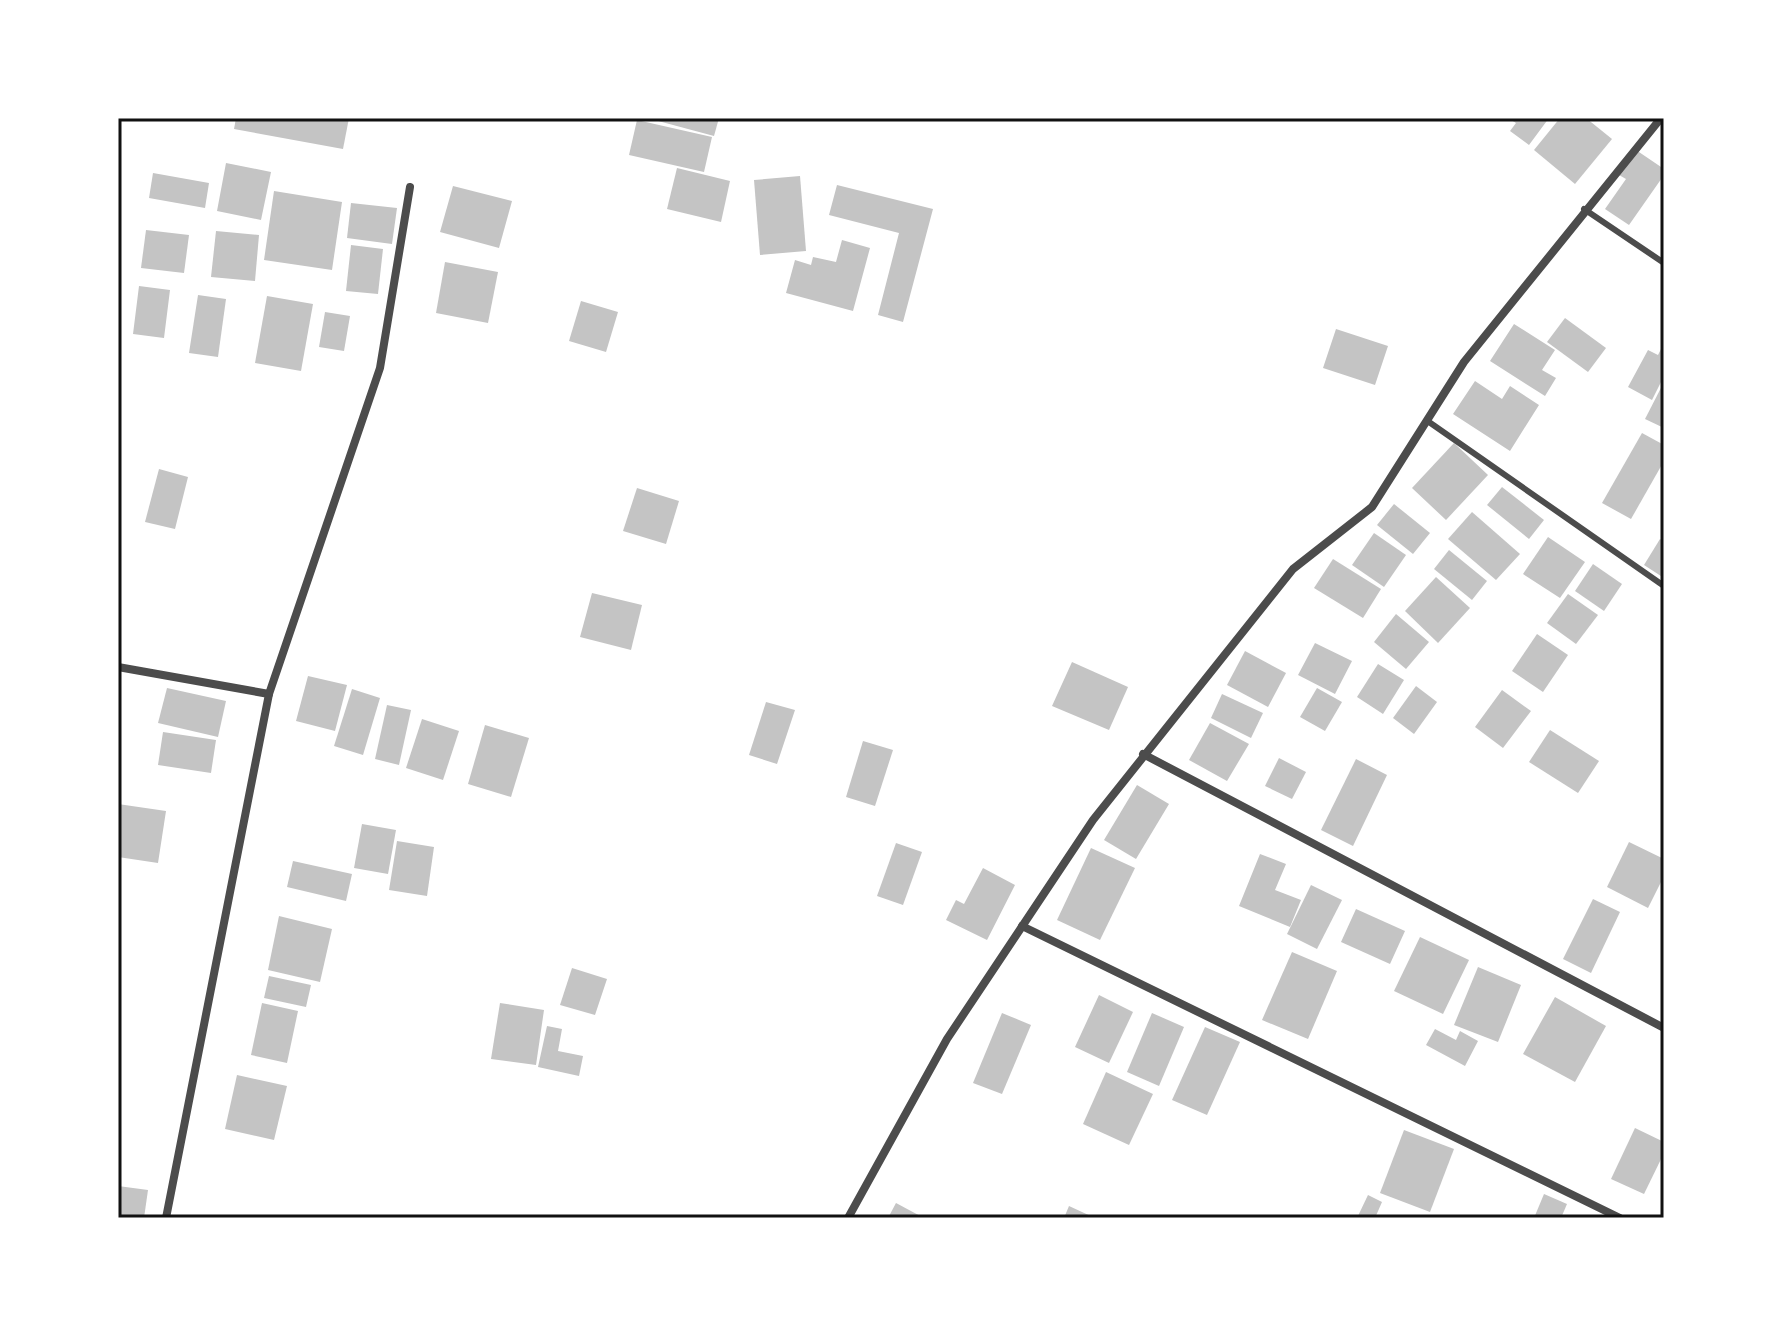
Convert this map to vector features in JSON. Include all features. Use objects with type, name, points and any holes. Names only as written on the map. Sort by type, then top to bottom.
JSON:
[{"type":"street","points":[[848,1218],[947,1039],[1143,754],[1293,569],[1372,507],[1429,422],[1464,362],[1584,209],[1661,118]]},
{"type":"street","points":[[166,1218],[269,694],[380,368],[410,187]]},
{"type":"street","points":[[118,667],[269,694]]},
{"type":"street","points":[[1143,754],[1664,1028]]},
{"type":"street","points":[[1022,926],[1620,1218]]},
{"type":"lane","points":[[1584,209],[1664,263]]},
{"type":"lane","points":[[1429,422],[1664,586]]},
{"type":"building","points":[[236,118],[349,118],[343,149],[234,129]]},
{"type":"building","points":[[647,118],[719,118],[714,136]]},
{"type":"building","points":[[1508,118],[1549,118],[1529,145],[1510,131],[1516,123]]},
{"type":"building","points":[[1560,118],[1586,118],[1612,139],[1575,184],[1534,150]]},
{"type":"building","points":[[637,120],[712,137],[704,172],[629,155]]},
{"type":"building","points":[[1636,150],[1664,169],[1664,175],[1629,225],[1605,209],[1626,179],[1619,175]]},
{"type":"building","points":[[226,163],[271,172],[261,220],[217,211]]},
{"type":"building","points":[[677,168],[730,181],[721,222],[667,209]]},
{"type":"building","points":[[153,173],[209,183],[205,208],[149,198]]},
{"type":"building","points":[[800,176],[806,251],[760,255],[754,180]]},
{"type":"building","points":[[837,185],[933,209],[903,322],[878,315],[899,233],[829,215]]},
{"type":"building","points":[[453,186],[512,201],[499,248],[440,232]]},
{"type":"building","points":[[274,191],[342,202],[332,270],[264,260]]},
{"type":"building","points":[[351,203],[397,208],[392,244],[347,238]]},
{"type":"building","points":[[146,230],[189,235],[184,273],[141,268]]},
{"type":"building","points":[[216,231],[259,235],[255,281],[211,277]]},
{"type":"building","points":[[842,240],[870,248],[853,311],[786,293],[795,260],[811,265],[813,257],[836,262]]},
{"type":"building","points":[[351,245],[383,249],[378,294],[346,291]]},
{"type":"building","points":[[445,262],[498,272],[488,323],[436,313]]},
{"type":"building","points":[[139,286],[170,290],[164,338],[133,334]]},
{"type":"building","points":[[198,295],[226,299],[218,357],[189,353]]},
{"type":"building","points":[[267,296],[313,304],[301,371],[255,363]]},
{"type":"building","points":[[581,301],[618,312],[606,352],[569,341]]},
{"type":"building","points":[[325,312],[350,316],[344,351],[319,347]]},
{"type":"building","points":[[1565,318],[1606,348],[1588,372],[1547,342]]},
{"type":"building","points":[[1514,324],[1555,350],[1542,370],[1556,378],[1545,396],[1490,361]]},
{"type":"building","points":[[1336,329],[1388,346],[1375,385],[1323,368]]},
{"type":"building","points":[[1664,343],[1664,376],[1652,400],[1628,387],[1648,350],[1658,355]]},
{"type":"building","points":[[1475,381],[1502,399],[1510,386],[1539,405],[1510,451],[1453,414]]},
{"type":"building","points":[[1664,382],[1664,428],[1645,419]]},
{"type":"building","points":[[1642,433],[1664,445],[1664,461],[1631,519],[1602,503]]},
{"type":"building","points":[[1454,443],[1488,475],[1446,520],[1412,488]]},
{"type":"building","points":[[159,469],[188,477],[175,529],[145,522]]},
{"type":"building","points":[[1502,487],[1544,520],[1529,539],[1487,505]]},
{"type":"building","points":[[637,488],[679,501],[666,544],[623,531]]},
{"type":"building","points":[[1394,504],[1430,533],[1413,554],[1377,525]]},
{"type":"building","points":[[1472,512],[1520,554],[1496,580],[1448,539]]},
{"type":"building","points":[[1374,533],[1406,555],[1384,587],[1352,565]]},
{"type":"building","points":[[1548,537],[1585,562],[1560,598],[1523,574]]},
{"type":"building","points":[[1660,539],[1664,542],[1664,578],[1644,565]]},
{"type":"building","points":[[1449,550],[1487,581],[1472,600],[1434,569]]},
{"type":"building","points":[[1333,559],[1381,589],[1363,618],[1314,588]]},
{"type":"building","points":[[1593,564],[1622,584],[1604,611],[1575,591]]},
{"type":"building","points":[[1436,577],[1470,608],[1438,643],[1405,611]]},
{"type":"building","points":[[592,593],[642,605],[631,650],[580,637]]},
{"type":"building","points":[[1568,594],[1598,615],[1576,644],[1547,623]]},
{"type":"building","points":[[1396,614],[1429,642],[1406,669],[1374,642]]},
{"type":"building","points":[[1537,634],[1568,655],[1543,692],[1512,671]]},
{"type":"building","points":[[1315,643],[1352,661],[1335,694],[1298,675]]},
{"type":"building","points":[[1245,651],[1286,673],[1268,707],[1227,685]]},
{"type":"building","points":[[1072,662],[1128,687],[1109,730],[1052,706]]},
{"type":"building","points":[[1378,664],[1404,680],[1383,714],[1357,697]]},
{"type":"building","points":[[308,676],[347,685],[335,731],[296,721]]},
{"type":"building","points":[[1416,686],[1437,702],[1414,734],[1393,718]]},
{"type":"building","points":[[167,688],[226,701],[218,737],[158,723]]},
{"type":"building","points":[[1317,688],[1342,702],[1325,731],[1300,717]]},
{"type":"building","points":[[352,689],[380,698],[363,755],[334,746]]},
{"type":"building","points":[[1502,690],[1531,711],[1503,748],[1475,727]]},
{"type":"building","points":[[1222,694],[1263,713],[1251,738],[1211,718]]},
{"type":"building","points":[[766,702],[795,710],[777,764],[749,755]]},
{"type":"building","points":[[387,705],[411,710],[399,765],[375,759]]},
{"type":"building","points":[[422,719],[459,731],[443,780],[406,768]]},
{"type":"building","points":[[1210,723],[1249,744],[1227,781],[1189,760]]},
{"type":"building","points":[[485,725],[529,738],[511,797],[468,784]]},
{"type":"building","points":[[1550,730],[1599,761],[1578,793],[1529,762]]},
{"type":"building","points":[[163,732],[216,740],[211,773],[158,765]]},
{"type":"building","points":[[863,741],[893,750],[875,806],[846,797]]},
{"type":"building","points":[[1279,758],[1306,772],[1292,799],[1265,786]]},
{"type":"building","points":[[1356,759],[1387,775],[1353,846],[1321,830]]},
{"type":"building","points":[[1137,785],[1169,804],[1136,859],[1104,840]]},
{"type":"building","points":[[118,804],[166,811],[158,863],[118,857]]},
{"type":"building","points":[[362,824],[396,830],[388,874],[354,868]]},
{"type":"building","points":[[397,841],[434,847],[427,896],[389,890]]},
{"type":"building","points":[[1629,842],[1664,859],[1664,876],[1648,908],[1607,887]]},
{"type":"building","points":[[896,843],[922,852],[903,905],[877,896]]},
{"type":"building","points":[[1091,848],[1135,868],[1100,940],[1057,920]]},
{"type":"building","points":[[1260,854],[1286,864],[1275,890],[1301,900],[1290,927],[1239,906]]},
{"type":"building","points":[[293,861],[352,874],[346,901],[287,887]]},
{"type":"building","points":[[983,868],[1015,885],[987,940],[946,920],[956,900],[964,904]]},
{"type":"building","points":[[1311,885],[1342,900],[1317,949],[1287,934]]},
{"type":"building","points":[[1593,899],[1620,912],[1591,973],[1563,959]]},
{"type":"building","points":[[1356,909],[1405,931],[1390,964],[1341,942]]},
{"type":"building","points":[[279,916],[332,929],[320,982],[268,970]]},
{"type":"building","points":[[1420,937],[1469,960],[1443,1014],[1394,991]]},
{"type":"building","points":[[1292,952],[1337,971],[1308,1039],[1262,1020]]},
{"type":"building","points":[[1478,967],[1521,985],[1498,1042],[1454,1025]]},
{"type":"building","points":[[572,968],[607,979],[595,1015],[560,1005]]},
{"type":"building","points":[[269,976],[311,985],[306,1007],[264,998]]},
{"type":"building","points":[[1099,995],[1133,1012],[1109,1063],[1075,1047]]},
{"type":"building","points":[[1555,997],[1606,1026],[1575,1082],[1523,1054]]},
{"type":"building","points":[[262,1003],[298,1011],[287,1063],[251,1055]]},
{"type":"building","points":[[500,1003],[544,1010],[536,1065],[491,1059]]},
{"type":"building","points":[[1002,1013],[1031,1025],[1002,1094],[973,1083]]},
{"type":"building","points":[[1152,1013],[1184,1027],[1159,1086],[1127,1072]]},
{"type":"building","points":[[547,1026],[562,1029],[558,1051],[583,1056],[579,1076],[538,1067]]},
{"type":"building","points":[[1205,1027],[1240,1042],[1207,1115],[1172,1100]]},
{"type":"building","points":[[1435,1029],[1456,1040],[1460,1031],[1478,1041],[1465,1066],[1426,1045]]},
{"type":"building","points":[[1106,1072],[1153,1094],[1129,1145],[1083,1124]]},
{"type":"building","points":[[237,1075],[287,1086],[274,1140],[225,1129]]},
{"type":"building","points":[[1635,1128],[1664,1142],[1664,1153],[1644,1194],[1611,1179]]},
{"type":"building","points":[[1404,1130],[1454,1149],[1430,1212],[1380,1193]]},
{"type":"building","points":[[118,1186],[148,1190],[144,1218],[118,1218]]},
{"type":"building","points":[[1544,1194],[1567,1204],[1561,1218],[1534,1218]]},
{"type":"building","points":[[1368,1195],[1382,1202],[1375,1218],[1357,1218]]},
{"type":"building","points":[[896,1203],[924,1218],[888,1218]]},
{"type":"building","points":[[1069,1206],[1095,1218],[1064,1218]]}]
